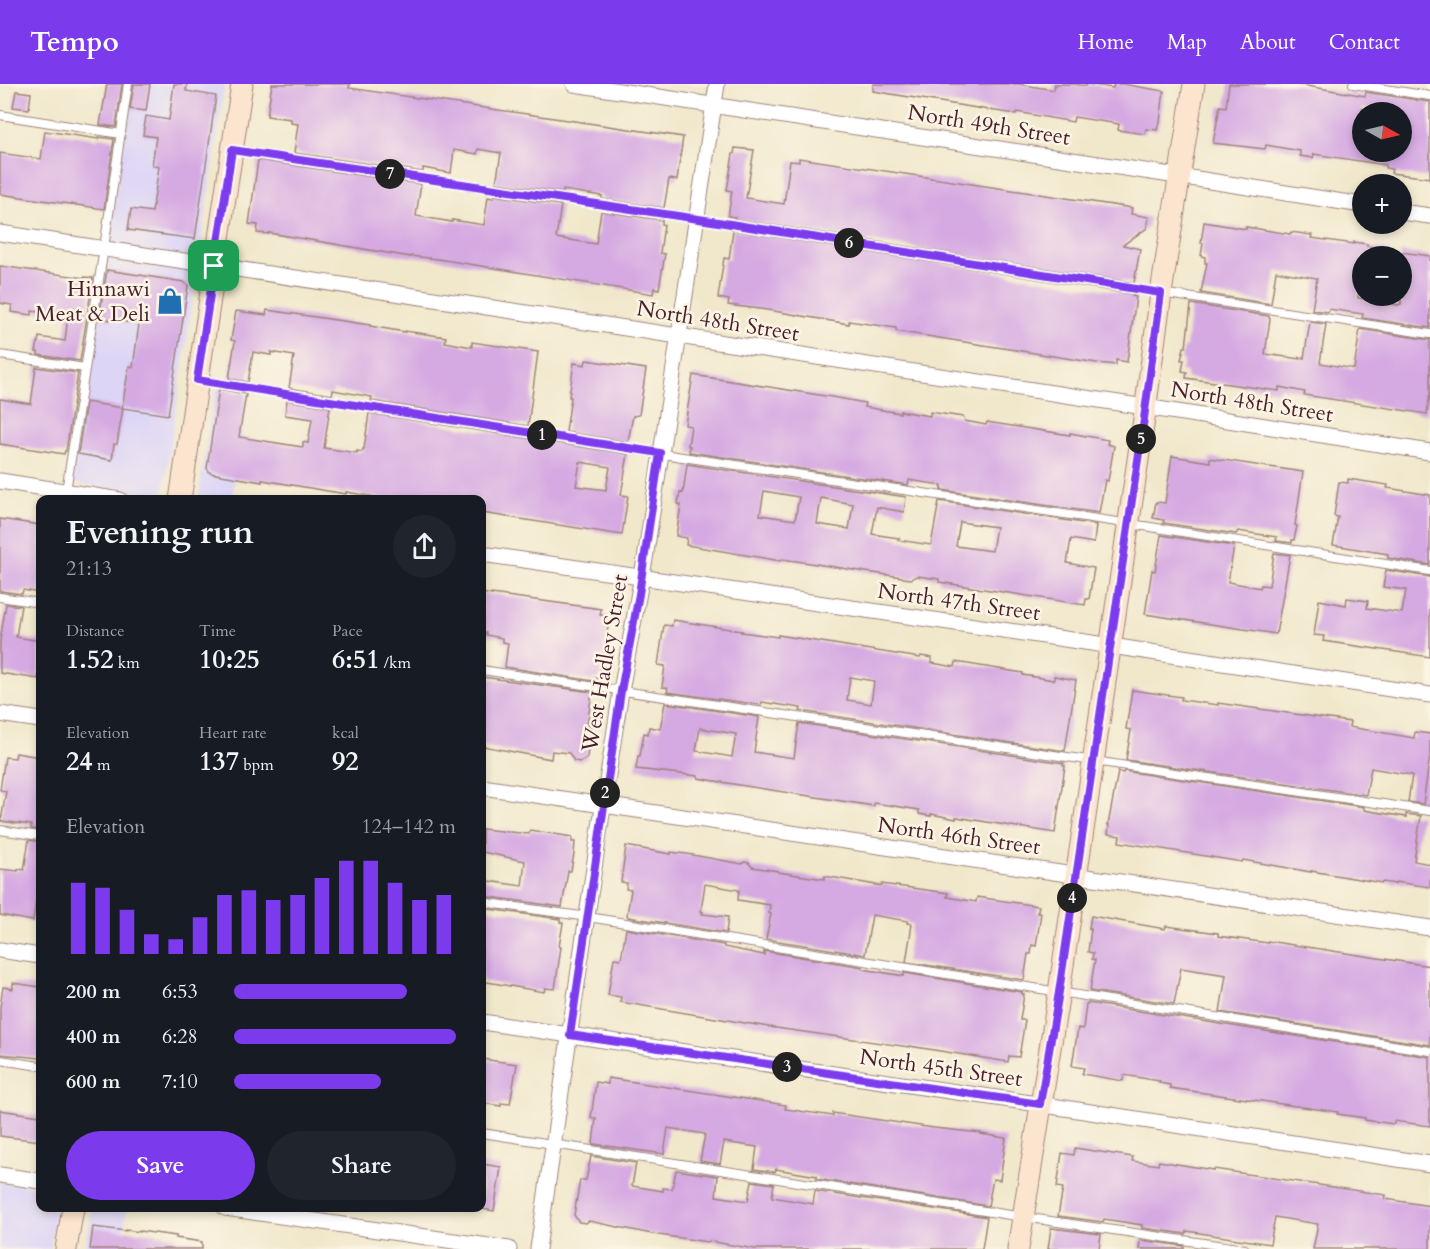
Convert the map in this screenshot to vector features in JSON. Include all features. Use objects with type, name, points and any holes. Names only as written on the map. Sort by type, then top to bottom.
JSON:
[{"type":"street","points":[[181,495],[242,84]]},
{"type":"street","name":"North 49th Street","points":[[574,84],[1352,203]]},
{"type":"street","name":"West Hadley Street","points":[[538,1249],[603,806],[642,578],[717,84]]},
{"type":"street","points":[[1018,1249],[1059,992],[1161,293],[1194,84]]},
{"type":"street","points":[[1412,214],[1430,216]]},
{"type":"street","name":"North 48th Street","points":[[0,233],[1430,452]]},
{"type":"street","points":[[0,481],[90,495]]},
{"type":"street","name":"North 47th Street","points":[[486,555],[1430,695]]},
{"type":"street","points":[[0,714],[36,719]]},
{"type":"street","name":"North 46th Street","points":[[486,789],[1430,928]]},
{"type":"street","points":[[0,950],[36,955]]},
{"type":"street","name":"North 45th Street","points":[[486,1023],[1430,1164]]},
{"type":"street","points":[[0,1175],[36,1180]]},
{"type":"street","points":[[66,1249],[72,1212]]},
{"type":"street","points":[[253,1212],[509,1249]]},
{"type":"lane","points":[[66,491],[128,84]]},
{"type":"lane","points":[[1353,84],[1430,96]]},
{"type":"lane","points":[[0,115],[121,134]]},
{"type":"lane","points":[[232,150],[696,219],[1430,334]]},
{"type":"lane","points":[[0,355],[84,368]]},
{"type":"lane","points":[[197,380],[1430,571]]},
{"type":"lane","points":[[0,597],[36,602]]},
{"type":"lane","points":[[486,671],[1430,811]]},
{"type":"lane","points":[[0,830],[36,835]]},
{"type":"lane","points":[[486,903],[1430,1051]]},
{"type":"lane","points":[[0,1060],[36,1065]]},
{"type":"lane","points":[[486,1134],[1245,1249]]},
{"type":"shaded area","points":[[132,84],[225,84],[164,488],[162,492],[155,495],[71,483]]},
{"type":"shaded area","points":[[215,388],[247,393],[233,495],[199,495]]},
{"type":"shaded area","points":[[0,1182],[36,1187],[36,1212],[55,1212],[50,1249],[0,1249]]},
{"type":"shaded area","points":[[91,1212],[126,1212],[121,1249],[85,1249]]},
{"type":"building","points":[[107,84],[122,84],[116,127],[100,125]]},
{"type":"building","points":[[134,84],[150,84],[146,111],[130,109]]},
{"type":"building","points":[[174,84],[187,84],[186,91],[216,96],[195,239],[128,230],[131,209],[152,212],[159,167],[152,165],[156,137],[143,135],[146,116],[169,120]]},
{"type":"building","points":[[272,84],[350,84],[349,88],[683,137],[677,180],[669,179],[664,208],[602,199],[602,196],[563,190],[563,193],[496,183],[501,153],[478,149],[477,154],[454,150],[451,173],[423,168],[423,172],[294,153],[298,124],[291,123],[291,119],[267,116]]},
{"type":"building","points":[[873,84],[1018,84],[1054,90],[1055,84],[1086,86],[1087,84],[1113,88],[1114,84],[1122,84],[1164,91],[1157,130],[1146,129],[1145,134],[1118,130],[1119,124],[1074,117],[1073,122],[873,91]]},
{"type":"building","points":[[1229,84],[1295,84],[1365,96],[1366,92],[1430,102],[1430,178],[1391,173],[1392,169],[1385,168],[1386,165],[1366,162],[1412,162],[1412,102],[1352,102],[1352,160],[1314,154],[1313,158],[1300,156],[1300,151],[1266,145],[1265,149],[1213,143],[1220,106],[1226,107]]},
{"type":"building","points":[[16,91],[31,93],[29,109],[13,107]]},
{"type":"building","points":[[45,131],[98,139],[98,137],[114,139],[104,209],[0,194],[0,153],[41,159]]},
{"type":"building","points":[[735,148],[754,150],[746,198],[784,204],[790,161],[799,162],[799,158],[1132,208],[1131,214],[1149,217],[1147,228],[1123,245],[1140,249],[1134,283],[734,219],[735,217],[728,216],[732,191],[727,190]]},
{"type":"building","points":[[258,160],[421,184],[416,216],[452,222],[452,220],[484,225],[488,197],[494,198],[494,195],[561,205],[556,238],[596,244],[601,211],[662,220],[664,225],[660,253],[665,254],[659,289],[654,288],[653,294],[438,259],[411,257],[269,233],[257,233],[258,225],[249,224]]},
{"type":"building","points":[[1204,222],[1367,244],[1367,246],[1352,246],[1352,306],[1412,306],[1412,254],[1430,256],[1430,328],[1362,318],[1363,314],[1329,309],[1328,312],[1312,310],[1317,278],[1276,271],[1271,304],[1201,293],[1207,263],[1205,263],[1205,257],[1201,256],[1203,243],[1201,243]]},
{"type":"building","points":[[733,230],[1132,294],[1136,297],[1127,362],[1116,360],[1116,365],[1097,363],[896,331],[896,328],[849,321],[849,324],[728,305],[729,300],[718,298],[724,258],[729,259]]},
{"type":"building","points":[[0,266],[93,278],[80,361],[38,355],[36,352],[39,337],[65,341],[68,316],[32,311],[32,315],[11,312],[12,305],[0,303]]},
{"type":"building","points":[[107,270],[184,282],[188,286],[168,415],[123,408],[112,460],[78,454],[86,402],[122,408],[129,366],[133,367],[139,324],[99,318]]},
{"type":"building","points":[[1191,304],[1269,316],[1265,354],[1304,358],[1310,322],[1326,324],[1320,363],[1354,369],[1360,329],[1430,340],[1430,393],[1427,414],[1304,395],[1305,392],[1279,387],[1279,391],[1186,378],[1187,372],[1182,371],[1184,360],[1181,360],[1184,347],[1186,347]]},
{"type":"building","points":[[267,310],[446,337],[445,342],[472,347],[472,342],[538,352],[528,426],[371,401],[372,397],[333,390],[332,395],[289,388],[294,356],[271,352],[271,355],[253,352],[248,382],[229,379],[235,341],[231,340],[236,311],[266,315]]},
{"type":"building","points":[[586,360],[646,369],[639,415],[633,416],[628,442],[566,432],[574,363],[585,365]]},
{"type":"building","points":[[36,367],[78,373],[64,454],[0,444],[0,399],[31,404]]},
{"type":"building","points":[[693,375],[838,398],[865,403],[864,407],[900,413],[900,411],[930,416],[930,412],[963,417],[965,421],[986,425],[987,422],[1108,440],[1107,444],[1114,446],[1099,513],[941,490],[942,485],[909,480],[908,485],[689,452],[691,426],[685,425]]},
{"type":"building","points":[[219,389],[246,394],[239,437],[303,447],[303,442],[308,443],[312,419],[285,415],[287,400],[330,407],[324,448],[362,452],[369,413],[628,454],[621,495],[628,496],[622,535],[486,514],[486,495],[364,495],[346,492],[346,494],[210,473],[207,468]],"holes":[[[580,462],[610,467],[606,490],[576,486]]]},
{"type":"building","points":[[1172,456],[1210,462],[1210,458],[1303,472],[1295,525],[1297,526],[1292,543],[1276,541],[1277,537],[1238,531],[1236,534],[1163,523],[1164,520],[1153,518],[1156,502],[1165,503]]},
{"type":"building","points":[[687,464],[906,497],[904,512],[877,507],[872,534],[931,545],[939,501],[1096,525],[1094,543],[1071,539],[1067,563],[1094,568],[1089,599],[1086,599],[1085,605],[939,582],[939,579],[917,576],[911,579],[903,578],[686,545],[687,538],[676,536],[681,505],[678,504],[680,492],[683,493]],"holes":[[[764,491],[799,497],[795,520],[760,515]],[[821,498],[853,504],[849,529],[817,524]],[[960,522],[996,527],[992,551],[956,546]]]},
{"type":"building","points":[[1348,479],[1430,495],[1430,565],[1388,558],[1388,554],[1333,545],[1338,517],[1334,516],[1339,482],[1348,483]]},
{"type":"building","points":[[0,519],[36,524],[36,592],[23,590],[22,594],[0,591]]},
{"type":"building","points":[[1161,535],[1234,546],[1228,582],[1260,588],[1261,585],[1269,586],[1274,553],[1290,555],[1276,634],[1145,614],[1152,570],[1155,571]]},
{"type":"building","points":[[1386,570],[1430,577],[1430,657],[1323,641],[1324,636],[1314,635],[1319,600],[1346,605],[1347,598],[1368,601],[1367,608],[1402,613],[1406,590],[1383,587]]},
{"type":"building","points":[[486,594],[601,609],[600,615],[610,616],[599,679],[594,678],[593,681],[505,667],[508,643],[502,642],[502,638],[486,635]]},
{"type":"building","points":[[6,604],[21,606],[16,637],[36,640],[36,679],[0,673],[0,641]]},
{"type":"building","points":[[673,620],[920,658],[921,656],[932,658],[932,663],[955,667],[956,662],[1054,680],[1054,676],[1076,680],[1065,751],[800,711],[801,708],[762,702],[761,705],[667,692],[668,688],[662,687],[665,666],[658,665],[664,625],[672,626]],"holes":[[[850,677],[874,681],[871,704],[847,700]]]},
{"type":"building","points":[[486,678],[592,692],[587,726],[591,726],[589,737],[593,739],[592,746],[588,748],[587,758],[580,762],[574,761],[569,753],[552,751],[551,759],[486,747]]},
{"type":"building","points":[[1132,690],[1182,697],[1181,700],[1218,705],[1218,703],[1350,722],[1349,727],[1414,738],[1415,732],[1430,734],[1430,756],[1423,804],[1408,802],[1412,775],[1371,768],[1366,795],[1126,760],[1131,730],[1126,729]]},
{"type":"building","points":[[665,703],[759,717],[754,752],[794,758],[799,723],[1064,763],[1055,833],[956,817],[956,819],[919,814],[919,810],[888,805],[874,803],[874,806],[739,785],[698,778],[698,776],[636,769],[644,733],[648,734],[649,727],[660,729]],"holes":[[[700,728],[736,734],[732,757],[696,751]]]},
{"type":"building","points":[[16,753],[36,756],[36,830],[31,829],[31,825],[1,821],[6,791],[0,790],[5,757],[15,758]]},
{"type":"building","points":[[1124,771],[1364,807],[1364,810],[1406,817],[1406,814],[1421,816],[1414,861],[1430,864],[1430,887],[1396,882],[1395,884],[1382,883],[1119,842],[1120,836],[1108,834],[1108,825],[1118,772],[1123,773]]},
{"type":"building","points":[[486,829],[529,834],[530,830],[572,837],[572,842],[575,842],[574,854],[571,871],[568,871],[562,907],[486,897],[486,881],[522,886],[525,861],[486,853]]},
{"type":"building","points":[[29,840],[36,841],[36,899],[33,921],[0,915],[0,869],[24,870]]},
{"type":"building","points":[[626,846],[742,864],[744,862],[749,863],[752,867],[824,879],[825,876],[882,886],[882,884],[948,893],[947,897],[976,902],[977,897],[1039,906],[1037,913],[1041,913],[1036,946],[1032,945],[1031,954],[1028,954],[1024,980],[906,962],[912,924],[907,923],[908,921],[872,915],[865,955],[766,939],[771,914],[769,913],[770,905],[738,900],[739,890],[705,884],[702,914],[728,917],[726,933],[628,917],[631,890],[626,889],[627,883],[621,882]]},
{"type":"building","points":[[486,909],[560,919],[563,923],[555,989],[545,988],[544,992],[486,982]]},
{"type":"building","points":[[1091,916],[1165,929],[1166,926],[1218,933],[1218,936],[1268,943],[1268,941],[1430,966],[1430,1045],[1220,1012],[1226,975],[1181,968],[1174,1004],[1090,991],[1095,960],[1092,959],[1093,953],[1088,952]]},
{"type":"building","points":[[626,929],[724,945],[724,947],[764,955],[764,951],[904,976],[904,973],[1022,992],[1024,994],[1020,1020],[1025,1020],[1019,1057],[1009,1056],[1008,1062],[769,1027],[620,1002],[621,997],[608,995],[614,958],[621,959]]},
{"type":"building","points":[[13,983],[36,986],[36,1058],[0,1054],[0,1007],[3,987],[13,989]]},
{"type":"building","points":[[1088,1003],[1430,1057],[1430,1126],[1365,1120],[1365,1118],[1337,1114],[1338,1112],[1170,1088],[1170,1085],[1159,1083],[1160,1081],[1124,1075],[1123,1081],[1082,1074],[1084,1068],[1072,1066],[1078,1028],[1083,1029]]},
{"type":"building","points":[[486,1060],[517,1064],[510,1104],[501,1103],[501,1106],[486,1104]]},
{"type":"building","points":[[608,1078],[786,1105],[785,1109],[833,1116],[833,1113],[1006,1138],[1000,1180],[993,1179],[988,1206],[817,1179],[817,1176],[776,1169],[775,1172],[754,1169],[757,1147],[724,1142],[720,1164],[700,1161],[705,1134],[668,1128],[664,1154],[593,1144],[596,1118],[591,1118],[596,1082],[608,1084]]},
{"type":"building","points":[[0,1110],[36,1115],[36,1140],[0,1136]]},
{"type":"building","points":[[1075,1148],[1133,1157],[1132,1161],[1158,1165],[1159,1161],[1386,1195],[1385,1199],[1430,1206],[1430,1249],[1313,1249],[1318,1224],[1275,1217],[1270,1244],[1187,1231],[1186,1234],[1142,1228],[1142,1225],[1104,1219],[1103,1222],[1058,1216],[1063,1188],[1057,1187],[1062,1153],[1074,1155]]},
{"type":"building","points":[[591,1156],[636,1163],[632,1186],[663,1191],[663,1188],[672,1189],[676,1170],[718,1176],[716,1196],[748,1201],[752,1181],[774,1184],[772,1197],[813,1204],[815,1191],[987,1217],[982,1249],[755,1249],[652,1234],[589,1221],[579,1222],[574,1215],[580,1180],[586,1180]]},
{"type":"building","points":[[486,1165],[501,1167],[494,1211],[486,1210]]},
{"type":"building","points":[[93,1227],[176,1236],[176,1238],[202,1242],[202,1249],[90,1249]]},
{"type":"building","points":[[1051,1228],[1101,1234],[1099,1249],[1048,1249]]},
{"type":"building","points":[[1140,1240],[1184,1246],[1184,1249],[1139,1249]]},
{"type":"place","name":"Hinnawi Meat & Deli","points":[[170,301]]},
{"type":"route","points":[[232,150],[712,221],[1161,293],[1059,992],[1040,1104],[570,1035],[601,820],[660,453],[197,380],[214,266],[232,150]]}]
